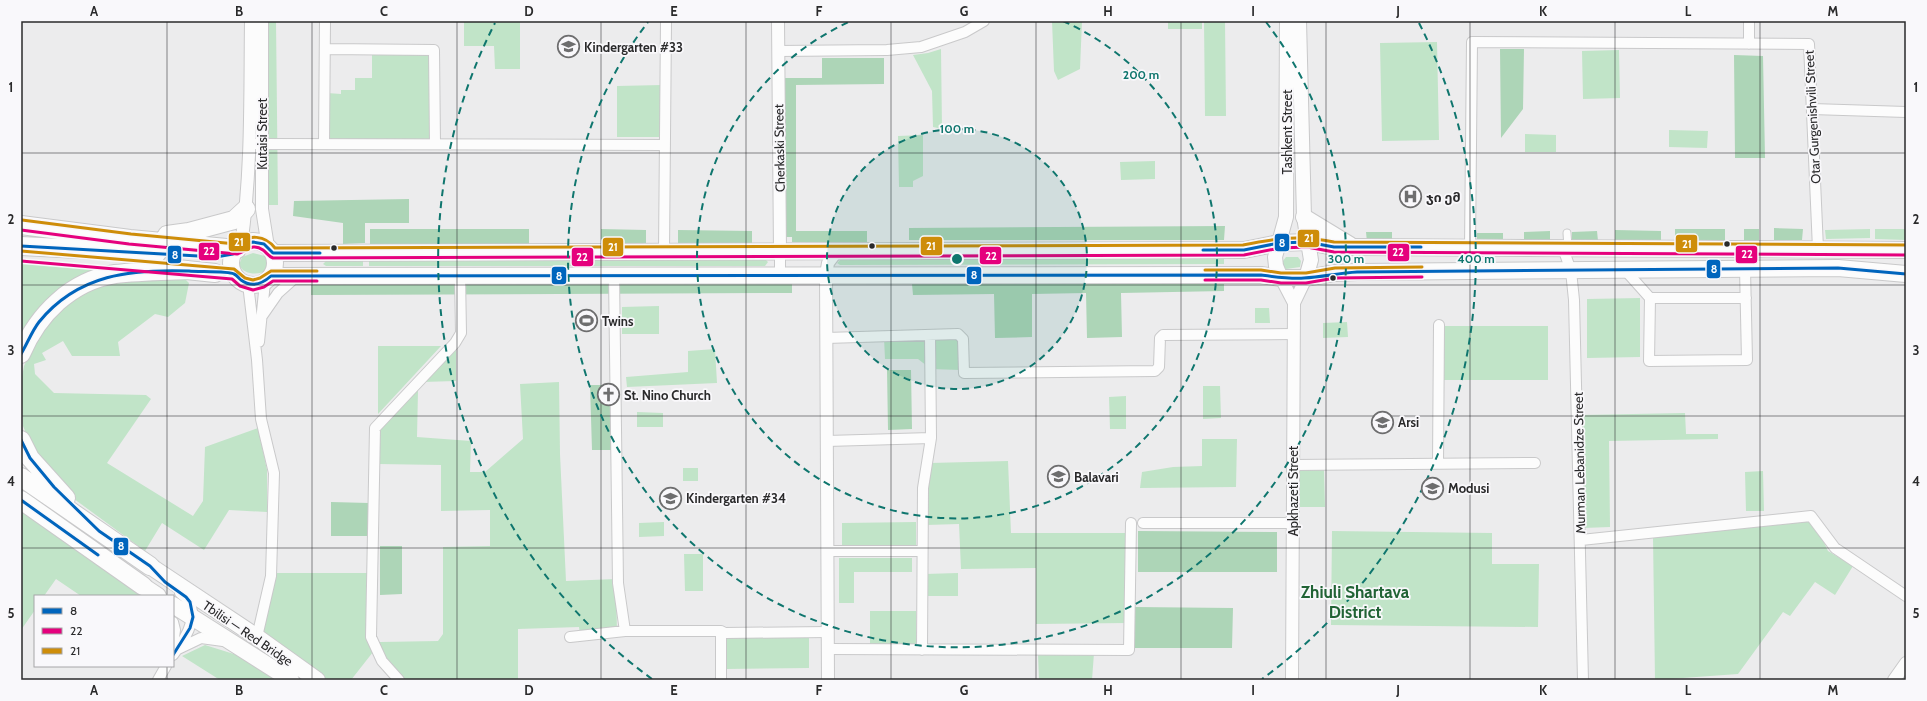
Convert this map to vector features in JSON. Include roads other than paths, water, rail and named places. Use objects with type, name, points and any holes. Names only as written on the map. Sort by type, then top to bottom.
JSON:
[{"type":"highway","points":[[130,239],[190,232],[234,220],[246,209]]},
{"type":"highway","points":[[21,225],[130,239],[237,249]]},
{"type":"highway","points":[[21,246],[216,257],[237,249]]},
{"type":"highway","points":[[21,256],[216,273]]},
{"type":"highway","points":[[21,354],[36,325],[46,312],[75,288],[97,279],[115,274],[188,270]]},
{"type":"highway","points":[[21,440],[30,458],[54,487],[99,531]]},
{"type":"highway","name":"Tbilisi — Red Bridge","points":[[21,477],[150,566]]},
{"type":"highway","points":[[21,500],[147,591]]},
{"type":"main road","name":"Tashkent Street","points":[[1279,243],[1286,217],[1287,21]]},
{"type":"main road","name":"Tashkent Street","points":[[1299,21],[1304,216],[1307,242]]},
{"type":"main road","points":[[1304,216],[1353,247]]},
{"type":"main road","points":[[1906,250],[1566,243],[1470,248],[1334,247],[1307,242],[1279,243],[1244,250],[837,252],[270,250],[255,241],[237,249],[232,267],[234,274],[242,282],[257,285],[268,279],[297,276],[1261,275],[1281,278],[1306,278],[1335,272],[1838,268],[1906,274]]},
{"type":"main road","points":[[1306,278],[1311,260],[1307,242]]},
{"type":"main road","points":[[1279,243],[1275,256],[1276,266],[1281,278]]},
{"type":"main road","points":[[268,279],[275,265],[270,250]]},
{"type":"main road","points":[[216,273],[234,274]]},
{"type":"main road","name":"Tbilisi — Red Bridge","points":[[150,566],[257,637],[317,680]]},
{"type":"main road","name":"Tbilisi — Red Bridge","points":[[174,606],[291,680]]},
{"type":"street","name":"Kutaisi Street","points":[[251,21],[256,144],[262,209],[270,250]]},
{"type":"street","name":"Kutaisi Street","points":[[237,249],[246,209],[256,144],[262,21]]},
{"type":"street","points":[[324,144],[325,21]]},
{"type":"street","points":[[664,252],[666,21]]},
{"type":"street","name":"Cherkaski Street","points":[[778,21],[780,275]]},
{"type":"street","points":[[778,51],[887,50],[921,47],[965,32],[984,21]]},
{"type":"street","points":[[1470,248],[1472,42],[1749,44],[1749,21]]},
{"type":"street","name":"Otar Gurgenishvili Street","points":[[1749,44],[1809,44],[1818,249]]},
{"type":"street","points":[[325,49],[434,50],[435,144]]},
{"type":"street","points":[[1812,109],[1906,112]]},
{"type":"street","points":[[256,144],[665,145]]},
{"type":"street","name":"Murman Lebanidze Street","points":[[1566,243],[1571,271],[1574,308],[1581,540],[1583,680]]},
{"type":"street","points":[[812,252],[823,262],[826,275]]},
{"type":"street","points":[[828,680],[826,275],[828,262],[837,252]]},
{"type":"street","points":[[1625,270],[1650,298],[1650,361],[1747,360],[1745,269]]},
{"type":"street","points":[[399,680],[382,661],[372,636],[375,428],[455,343],[461,333],[460,275]]},
{"type":"street","points":[[614,275],[618,583],[624,631]]},
{"type":"street","points":[[262,316],[278,293],[297,276]]},
{"type":"street","name":"Apkhazeti Street","points":[[1281,278],[1294,303]]},
{"type":"street","name":"Apkhazeti Street","points":[[1292,680],[1294,303],[1306,278]]},
{"type":"street","points":[[257,360],[268,279]]},
{"type":"street","points":[[248,284],[257,360],[261,419],[274,473],[272,576],[257,637]]},
{"type":"street","points":[[1650,298],[1746,298]]},
{"type":"street","points":[[1438,464],[1439,325]]},
{"type":"street","points":[[826,338],[958,334],[962,336],[963,339],[964,373],[1155,371],[1159,367],[1160,338],[1163,334],[1294,334]]},
{"type":"street","points":[[922,650],[923,488],[931,438],[930,335]]},
{"type":"street","points":[[827,441],[931,438]]},
{"type":"street","points":[[1293,465],[1535,464]]},
{"type":"street","points":[[1581,540],[1811,516],[1835,548],[1906,596]]},
{"type":"street","points":[[828,649],[1129,650],[1131,523]]},
{"type":"street","points":[[1143,523],[1293,523]]},
{"type":"street","points":[[827,551],[922,550]]},
{"type":"street","points":[[150,566],[165,582],[186,597],[190,602],[193,617],[190,628],[175,650]]},
{"type":"street","points":[[174,626],[175,650]]},
{"type":"street","points":[[570,637],[624,631],[720,631],[724,633],[828,632]]},
{"type":"street","points":[[720,631],[721,680]]},
{"type":"street","points":[[175,650],[201,638],[216,639],[233,644]]},
{"type":"street","points":[[1894,680],[1906,663]]},
{"type":"street","points":[[158,680],[165,667]]},
{"type":"place","name":"Kindergarten #33","points":[[569,47]]},
{"type":"place","name":"ჯი ემ","points":[[1410,197]]},
{"type":"place","name":"Twins","points":[[587,321]]},
{"type":"place","name":"St. Nino Church","points":[[609,395]]},
{"type":"place","name":"Arsi","points":[[1383,422]]},
{"type":"place","name":"Balavari","points":[[1059,477]]},
{"type":"place","name":"Modusi","points":[[1433,488]]},
{"type":"place","name":"Kindergarten #34","points":[[670,498]]},
{"type":"district","name":"Zhiuli Shartava District","points":[[1355,602]]}]
